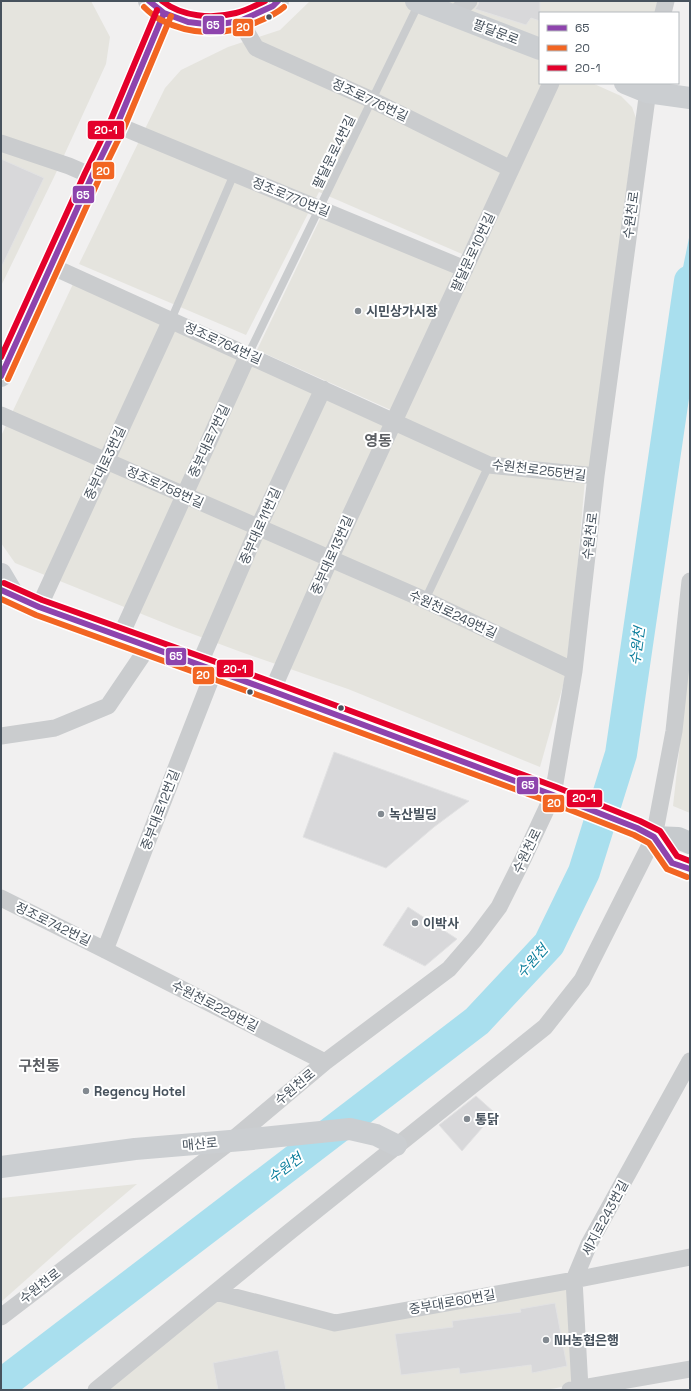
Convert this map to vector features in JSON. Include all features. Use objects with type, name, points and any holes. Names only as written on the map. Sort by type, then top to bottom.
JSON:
[{"type":"main road","points":[[5,593],[558,797],[645,833],[678,838],[690,843]]},
{"type":"main road","points":[[645,833],[672,863],[690,869]]},
{"type":"street","points":[[1,376],[92,176],[117,125],[157,7],[188,22],[214,25],[240,21],[273,6],[278,1]]},
{"type":"street","name":"팔달문로","points":[[453,15],[469,1]]},
{"type":"street","points":[[663,12],[666,1]]},
{"type":"street","name":"팔달문로","points":[[419,2],[539,49]]},
{"type":"street","name":"정조로776번길","points":[[240,21],[256,48],[372,100],[511,169]]},
{"type":"street","name":"팔달문로10번길","points":[[394,421],[551,84]]},
{"type":"street","points":[[629,84],[690,98]]},
{"type":"street","name":"수원천로","points":[[1,1317],[8,1302],[237,1141],[325,1062],[448,969],[475,939],[499,907],[524,857],[558,797],[596,476],[653,90]]},
{"type":"street","name":"정조로770번길","points":[[117,125],[465,269]]},
{"type":"street","points":[[1,143],[69,166],[92,176]]},
{"type":"street","name":"정조로764번길","points":[[51,266],[394,421]]},
{"type":"street","name":"중부대로3번길","points":[[39,606],[171,320]]},
{"type":"street","name":"중부대로7번길","points":[[120,636],[248,355]]},
{"type":"street","name":"중부대로11번길","points":[[207,668],[258,528],[323,389]]},
{"type":"street","name":"정조로758번길","points":[[1,414],[330,559]]},
{"type":"street","name":"수원천로255번길","points":[[394,421],[489,465],[596,476]]},
{"type":"street","name":"중부대로13번길","points":[[272,691],[330,559],[394,421]]},
{"type":"street","name":"수원천로249번길","points":[[330,559],[425,600],[574,671]]},
{"type":"street","points":[[1,574],[5,593]]},
{"type":"street","points":[[96,1390],[396,1145],[545,1027],[582,980],[645,833],[674,731],[690,588]]},
{"type":"street","points":[[1,736],[55,728],[108,706],[148,647]]},
{"type":"street","name":"중부대로12번길","points":[[105,950],[207,668]]},
{"type":"street","name":"정조로742번길","points":[[1,898],[105,950]]},
{"type":"street","name":"수원천로229번길","points":[[105,950],[325,1062]]},
{"type":"street","name":"세지로243번길","points":[[575,1389],[574,1280],[590,1244],[690,1061]]},
{"type":"street","name":"매산로","points":[[1,1167],[135,1149],[237,1141],[350,1129],[376,1135],[396,1145]]},
{"type":"street","name":"중부대로60번길","points":[[216,1292],[334,1323],[574,1280],[690,1257]]},
{"type":"street","points":[[575,1389],[690,1369]]},
{"type":"lane","name":"팔달문로4번길","points":[[248,355],[419,2]]},
{"type":"lane","points":[[171,320],[234,174]]},
{"type":"lane","points":[[425,600],[489,465]]},
{"type":"shaded area","points":[[1,1],[91,1],[110,37],[106,64],[55,175],[1,286]]},
{"type":"shaded area","points":[[310,1],[660,1],[658,12],[539,12],[539,84],[547,84],[462,254],[319,192],[246,335],[79,264],[165,88],[181,70],[228,47],[280,30]]},
{"type":"shaded area","points":[[555,84],[594,84],[621,96],[632,107],[636,118],[589,472],[491,461],[400,419]]},
{"type":"shaded area","name":"시민상가시장","points":[[321,217],[458,271],[391,410],[257,350]]},
{"type":"shaded area","points":[[73,284],[490,468],[585,479],[575,595],[564,682],[540,767],[348,689],[174,627],[15,563],[1,543],[1,436]]},
{"type":"shaded area","points":[[690,655],[690,813],[673,806]]},
{"type":"shaded area","points":[[137,1184],[73,1238],[1,1302],[1,1198]]},
{"type":"shaded area","points":[[567,1287],[574,1385],[545,1390],[103,1390],[218,1298],[332,1329]]},
{"type":"water","points":[[690,233],[690,287],[679,287]]},
{"type":"building","points":[[479,1],[540,1],[539,21],[531,18],[526,25],[475,9]]},
{"type":"building","points":[[1,159],[44,178],[1,268]]},
{"type":"building","name":"녹산빌딩","points":[[334,752],[469,801],[434,827],[386,868],[303,837]]},
{"type":"building","name":"이박사","points":[[408,907],[457,939],[425,966],[383,945]]},
{"type":"building","name":"통닭","points":[[476,1096],[495,1113],[462,1151],[439,1125]]},
{"type":"building","points":[[555,1303],[567,1366],[532,1373],[531,1365],[460,1374],[459,1368],[401,1375],[395,1334],[453,1327],[452,1321],[521,1312],[520,1309]]},
{"type":"building","points":[[278,1350],[286,1390],[218,1390],[213,1363]]},
{"type":"waterway","name":"수원천","points":[[1,1385],[477,1021],[549,944],[584,872],[621,754],[690,281]]},
{"type":"transit line","name":"65","points":[[149,1],[164,13],[188,22],[214,25],[240,21],[273,6],[278,1]]},
{"type":"transit line","name":"20-1","points":[[162,1],[179,10],[207,16],[227,15],[240,12],[265,1]]},
{"type":"transit line","name":"20","points":[[144,7],[161,20],[173,25],[185,29],[209,32],[221,32],[245,27],[271,16],[284,7]]},
{"type":"transit line","name":"20-1","points":[[1,357],[85,173],[110,122],[157,10]]},
{"type":"transit line","name":"65","points":[[1,376],[92,176],[117,125],[164,13]]},
{"type":"transit line","name":"20","points":[[8,379],[99,179],[124,128],[171,16]]},
{"type":"transit line","name":"20-1","points":[[4,583],[42,600],[275,683],[556,787],[640,821],[660,831],[677,856],[690,861]]},
{"type":"transit line","name":"65","points":[[1,590],[39,607],[272,691],[553,795],[637,828],[654,837],[672,863],[690,869]]},
{"type":"transit line","name":"20","points":[[1,599],[36,615],[550,802],[634,835],[649,843],[667,869],[687,877]]},
{"type":"place","name":"시민상가시장","points":[[358,311]]},
{"type":"place","name":"녹산빌딩","points":[[381,814]]},
{"type":"place","name":"이박사","points":[[415,923]]},
{"type":"place","name":"Regency Hotel","points":[[86,1091]]},
{"type":"place","name":"통닭","points":[[467,1119]]},
{"type":"place","name":"NH농협은행","points":[[546,1340]]},
{"type":"district","name":"영동","points":[[378,440]]},
{"type":"district","name":"구천동","points":[[39,1065]]}]
